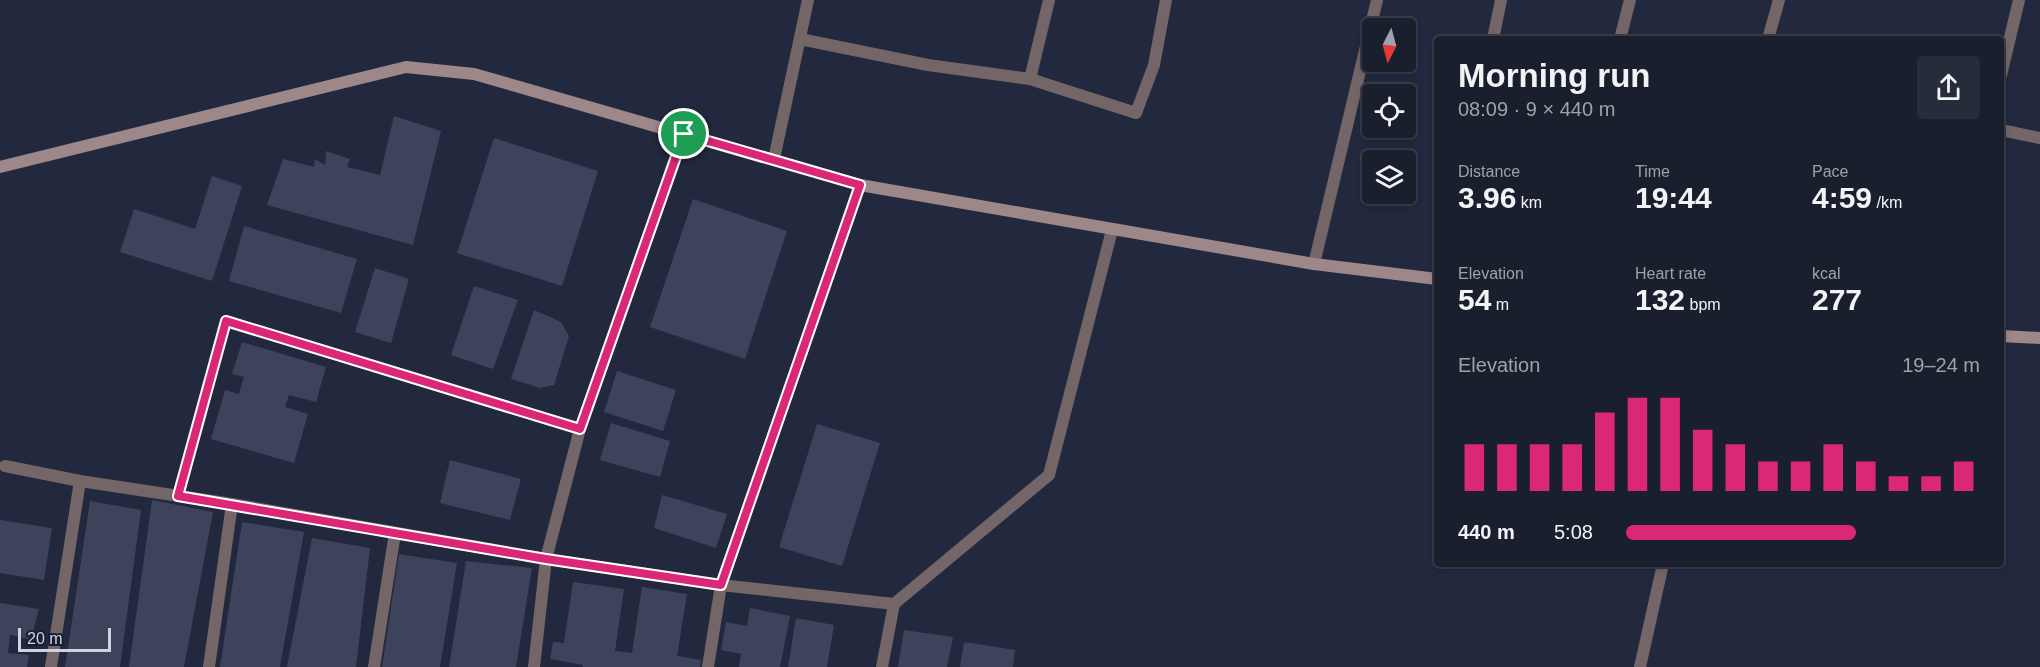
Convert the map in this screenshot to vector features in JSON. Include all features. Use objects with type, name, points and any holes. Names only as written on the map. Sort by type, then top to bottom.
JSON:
[{"type":"main road","points":[[0,166],[406,67],[474,75],[860,185],[1314,264],[1434,279]]},
{"type":"main road","points":[[2004,336],[2040,338]]},
{"type":"street","points":[[774,159],[808,0]]},
{"type":"street","points":[[1030,79],[1048,0]]},
{"type":"street","points":[[800,39],[928,65],[1030,79],[1136,113],[1154,65],[1166,0]]},
{"type":"street","points":[[1314,264],[1377,0]]},
{"type":"street","points":[[1493,36],[1502,0]]},
{"type":"street","points":[[1621,36],[1630,0]]},
{"type":"street","points":[[1769,36],[1779,0]]},
{"type":"street","points":[[2004,62],[2019,0]]},
{"type":"street","points":[[2004,131],[2040,138]]},
{"type":"street","points":[[534,667],[546,559],[580,429],[684,134]]},
{"type":"street","points":[[708,667],[721,585],[860,185]]},
{"type":"street","points":[[882,667],[894,604],[1049,475],[1112,230]]},
{"type":"street","points":[[178,496],[226,321],[580,429]]},
{"type":"street","points":[[5,466],[80,482],[232,504],[546,559],[721,585],[894,604]]},
{"type":"street","points":[[51,667],[80,482]]},
{"type":"street","points":[[209,667],[232,504]]},
{"type":"street","points":[[374,667],[395,533]]},
{"type":"street","points":[[1640,667],[1662,567]]},
{"type":"building","points":[[394,116],[441,131],[413,245],[267,205],[283,159],[314,167],[315,159],[325,165],[326,151],[350,159],[347,167],[380,175]]},
{"type":"building","points":[[494,138],[598,171],[562,286],[457,253]]},
{"type":"building","points":[[212,176],[242,186],[212,281],[120,252],[134,209],[195,229]]},
{"type":"building","points":[[693,199],[787,231],[745,359],[650,327]]},
{"type":"building","points":[[244,226],[357,259],[341,313],[229,281]]},
{"type":"building","points":[[375,268],[409,279],[391,343],[355,332]]},
{"type":"building","points":[[474,286],[518,300],[493,369],[451,355]]},
{"type":"building","points":[[534,310],[561,322],[569,336],[554,385],[540,388],[511,379]]},
{"type":"building","points":[[242,342],[326,367],[316,402],[289,395],[285,407],[308,414],[294,463],[211,439],[225,390],[239,394],[244,377],[232,374]]},
{"type":"building","points":[[617,371],[676,390],[663,431],[604,412]]},
{"type":"building","points":[[611,423],[670,441],[660,477],[600,460]]},
{"type":"building","points":[[817,424],[880,443],[842,566],[779,547]]},
{"type":"building","points":[[450,460],[521,479],[510,520],[440,503]]},
{"type":"building","points":[[662,495],[727,514],[716,548],[654,528]]},
{"type":"building","points":[[152,500],[213,512],[184,667],[129,667]]},
{"type":"building","points":[[90,501],[141,510],[120,667],[65,667]]},
{"type":"building","points":[[0,520],[52,528],[44,580],[0,573]]},
{"type":"building","points":[[242,522],[304,532],[280,667],[220,667]]},
{"type":"building","points":[[312,538],[370,548],[356,667],[287,667]]},
{"type":"building","points":[[399,554],[457,563],[440,667],[382,667]]},
{"type":"building","points":[[466,561],[532,568],[516,667],[449,667]]},
{"type":"building","points":[[573,582],[624,589],[615,651],[632,653],[642,587],[687,594],[677,656],[701,660],[700,667],[583,667],[583,665],[550,659],[553,642],[564,643]]},
{"type":"building","points":[[0,603],[39,609],[31,639],[10,635],[8,653],[29,655],[27,667],[0,667]]},
{"type":"building","points":[[750,608],[790,616],[780,667],[739,667],[741,654],[721,650],[726,622],[747,626]]},
{"type":"building","points":[[796,618],[834,625],[827,667],[788,667]]},
{"type":"building","points":[[904,630],[953,637],[947,667],[898,667]]},
{"type":"building","points":[[964,642],[1015,650],[1013,667],[960,667]]},
{"type":"route","points":[[684,134],[860,185],[721,585],[546,559],[178,496],[226,321],[580,429],[684,134]]}]
